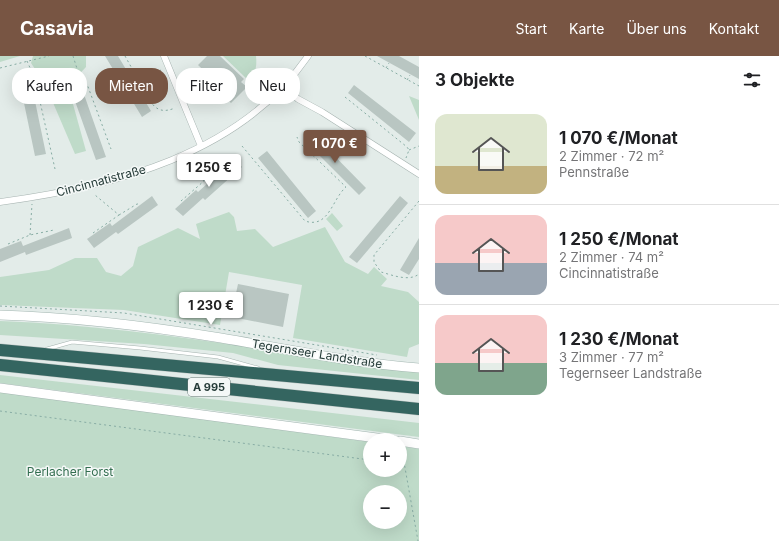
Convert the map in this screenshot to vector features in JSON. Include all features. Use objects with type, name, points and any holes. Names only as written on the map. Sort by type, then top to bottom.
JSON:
[{"type":"highway","name":"A 995","points":[[0,350],[419,388]]},
{"type":"highway","name":"A 995","points":[[0,365],[419,409]]},
{"type":"main road","name":"Tegernseer Landstraße","points":[[0,315],[110,322],[214,337],[313,354],[419,368]]},
{"type":"main road","points":[[0,388],[363,436]]},
{"type":"main road","points":[[407,442],[419,444]]},
{"type":"street","points":[[164,56],[201,146]]},
{"type":"street","name":"Cincinnatistraße","points":[[298,68],[308,56]]},
{"type":"street","points":[[300,100],[322,112],[419,174]]},
{"type":"street","name":"Cincinnatistraße","points":[[0,202],[60,193],[120,178],[159,165],[201,146],[244,120],[263,104]]},
{"type":"path","points":[[0,68],[49,56]]},
{"type":"path","points":[[73,56],[80,78],[86,84],[111,149]]},
{"type":"path","points":[[125,56],[132,68]]},
{"type":"path","points":[[365,56],[407,81],[419,86]]},
{"type":"path","points":[[27,61],[36,79],[55,169]]},
{"type":"path","points":[[386,68],[389,63]]},
{"type":"path","points":[[407,81],[410,75]]},
{"type":"path","points":[[345,97],[409,150]]},
{"type":"path","points":[[154,104],[160,111],[165,112],[176,108]]},
{"type":"path","points":[[242,146],[305,221],[318,222],[333,208],[340,193],[346,187],[299,142],[297,138]]},
{"type":"path","points":[[404,165],[409,150],[419,146]]},
{"type":"path","points":[[198,156],[204,181]]},
{"type":"path","points":[[181,201],[220,168],[224,168]]},
{"type":"path","points":[[95,195],[119,216]]},
{"type":"path","points":[[419,201],[374,255],[374,262],[381,272],[402,277],[416,276],[419,274]]},
{"type":"path","points":[[30,235],[32,203]]},
{"type":"path","points":[[93,233],[136,204],[140,204]]},
{"type":"path","points":[[8,244],[30,235],[54,230]]},
{"type":"path","points":[[0,411],[363,459]]},
{"type":"path","points":[[406,477],[418,541]]},
{"type":"green space","points":[[0,56],[20,56],[0,62]]},
{"type":"green space","points":[[33,56],[86,56],[85,68],[34,68],[31,63]]},
{"type":"green space","points":[[223,56],[256,56],[256,68],[245,68],[245,77]]},
{"type":"green space","points":[[409,96],[419,100],[419,120]]},
{"type":"green space","points":[[54,104],[73,104],[86,151],[75,154]]},
{"type":"green space","points":[[229,212],[234,217],[237,231],[255,229],[273,247],[325,227],[345,262],[368,274],[374,267],[387,279],[381,286],[408,292],[419,302],[419,344],[409,348],[407,357],[293,338],[302,285],[229,272],[220,325],[124,310],[0,305],[0,277],[49,270],[75,258],[97,258],[106,272],[121,276],[133,266],[138,247],[178,228],[200,239],[196,224]]},
{"type":"green space","points":[[332,213],[343,226],[337,231],[326,219]]},
{"type":"green space","points":[[0,321],[98,328],[195,339],[389,369],[419,372],[419,380],[278,365],[233,353],[144,344],[0,335]]},
{"type":"green space","points":[[0,375],[419,423],[419,437],[407,435],[407,433],[388,433],[0,383]]},
{"type":"green space","name":"Perlacher Forst","points":[[0,392],[363,441],[363,477],[407,477],[407,447],[419,449],[419,541],[0,541]]},
{"type":"building","points":[[105,56],[118,56],[125,68],[112,68]]},
{"type":"building","points":[[207,56],[220,56],[233,68],[201,68],[198,65]]},
{"type":"building","points":[[377,56],[399,56],[419,67],[419,79]]},
{"type":"building","points":[[237,72],[244,79],[241,82],[245,85],[245,89],[237,97]]},
{"type":"building","points":[[354,85],[416,133],[409,142],[348,93]]},
{"type":"building","points":[[87,103],[106,157],[96,160],[76,104]]},
{"type":"building","points":[[24,104],[36,104],[46,154],[35,156]]},
{"type":"building","points":[[134,104],[147,104],[151,111],[142,117]]},
{"type":"building","points":[[312,133],[366,188],[359,195],[305,141]]},
{"type":"building","points":[[267,151],[316,211],[308,218],[258,158]]},
{"type":"building","points":[[235,159],[242,167],[205,200],[203,198],[183,216],[175,209],[196,190],[198,192]]},
{"type":"building","points":[[152,196],[158,205],[118,234],[116,232],[94,248],[87,239],[110,223],[112,226]]},
{"type":"building","points":[[400,196],[408,203],[357,263],[349,257]]},
{"type":"building","points":[[69,228],[72,238],[26,255],[25,252],[0,262],[0,249],[21,241],[23,246]]},
{"type":"building","points":[[419,238],[419,259],[409,275],[400,270]]},
{"type":"building","points":[[238,284],[289,294],[283,327],[232,317],[234,303],[232,303],[233,298],[235,298]]}]
